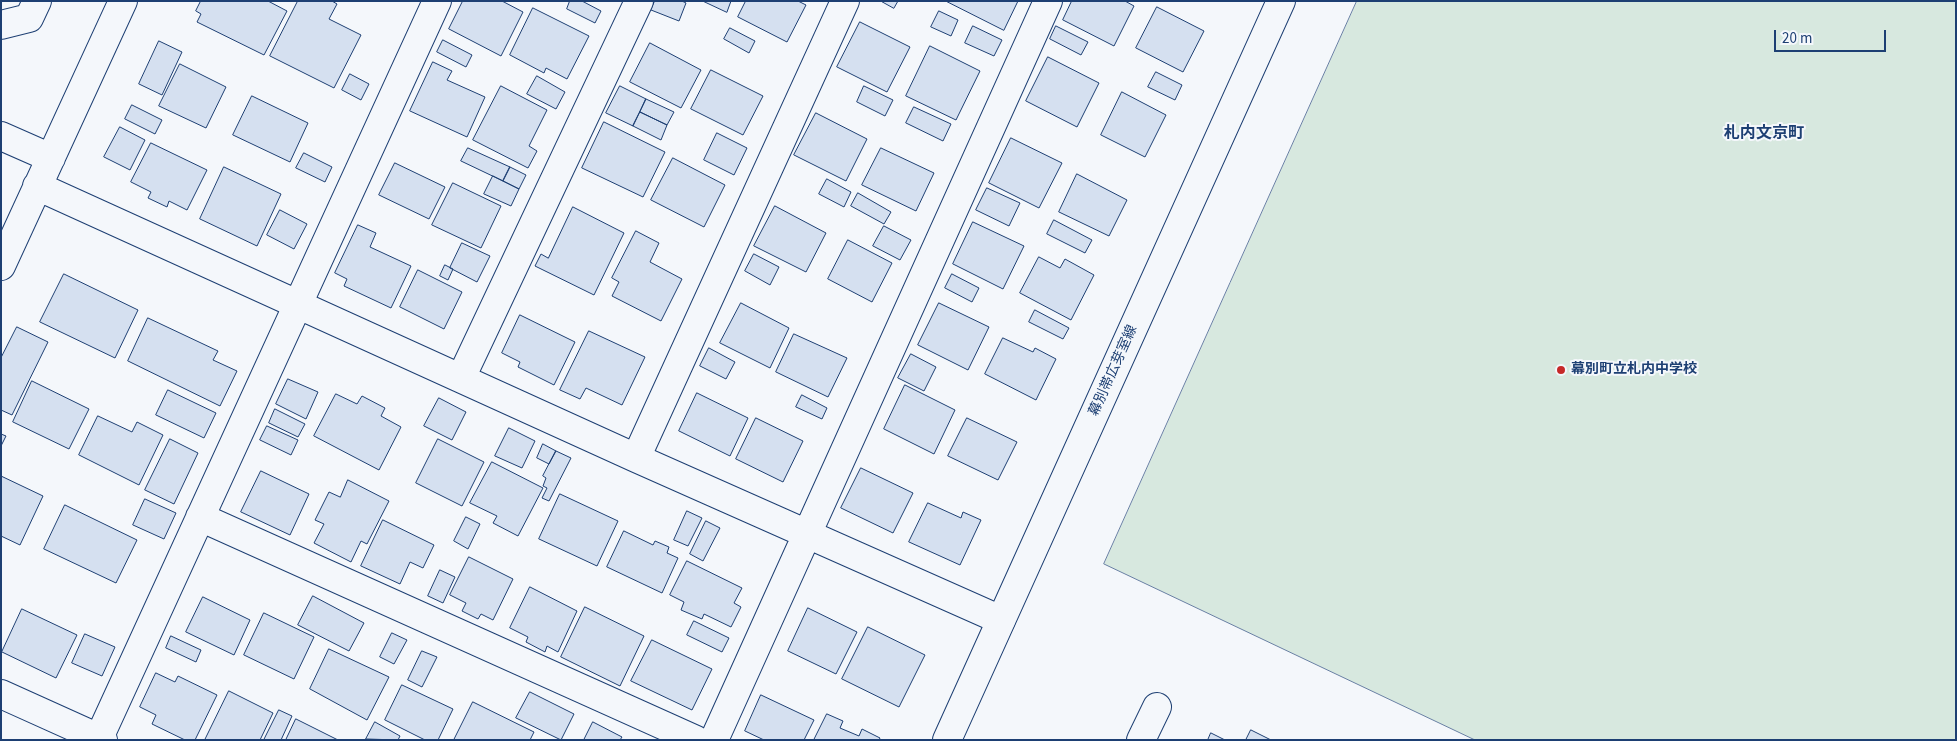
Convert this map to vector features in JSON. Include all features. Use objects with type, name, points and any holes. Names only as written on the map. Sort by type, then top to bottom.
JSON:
[{"type":"street","points":[[1,25],[29,18],[36,1]]},
{"type":"street","points":[[1,266],[123,1]]},
{"type":"street","points":[[1,694],[101,739],[200,517],[437,1]]},
{"type":"street","points":[[461,378],[639,1]]},
{"type":"street","points":[[636,458],[845,1]]},
{"type":"street","points":[[714,740],[1048,1]]},
{"type":"street","name":"幕別帯広芽室線","points":[[947,740],[1282,1]]},
{"type":"street","points":[[1,136],[51,158]]},
{"type":"street","points":[[37,186],[636,458],[1001,620]]},
{"type":"street","points":[[200,517],[696,740]]},
{"type":"street","points":[[1141,740],[1157,707]]},
{"type":"shaded area","name":"幕別町立札内中学校","points":[[1357,1],[1956,1],[1956,740],[1475,740],[1104,564]]},
{"type":"building","points":[[201,1],[268,1],[287,11],[264,55],[197,22],[201,14],[196,11]]},
{"type":"building","points":[[298,1],[332,1],[337,4],[329,19],[361,35],[334,88],[270,56]]},
{"type":"building","points":[[463,1],[502,1],[523,12],[501,56],[449,29]]},
{"type":"building","points":[[570,1],[582,1],[601,11],[595,23],[567,9]]},
{"type":"building","points":[[655,1],[682,1],[686,3],[679,21],[651,10]]},
{"type":"building","points":[[703,1],[731,1],[727,12]]},
{"type":"building","points":[[746,1],[798,1],[806,5],[787,42],[738,17]]},
{"type":"building","points":[[881,1],[898,1],[894,8]]},
{"type":"building","points":[[946,1],[1018,1],[1004,30]]},
{"type":"building","points":[[1072,1],[1125,1],[1134,6],[1114,46],[1063,20]]},
{"type":"building","points":[[1157,7],[1204,31],[1183,72],[1136,48]]},
{"type":"building","points":[[533,8],[589,36],[567,79],[546,68],[544,73],[510,55]]},
{"type":"building","points":[[939,11],[958,20],[951,36],[931,27]]},
{"type":"building","points":[[860,22],[910,47],[887,92],[837,67]]},
{"type":"building","points":[[973,26],[1002,40],[994,56],[965,43]]},
{"type":"building","points":[[1056,26],[1088,42],[1081,55],[1050,39]]},
{"type":"building","points":[[730,28],[755,41],[749,53],[724,39]]},
{"type":"building","points":[[443,40],[472,55],[466,67],[437,52]]},
{"type":"building","points":[[159,41],[182,52],[162,95],[139,84]]},
{"type":"building","points":[[650,43],[701,70],[681,108],[630,82]]},
{"type":"building","points":[[930,46],[980,71],[956,120],[906,96]]},
{"type":"building","points":[[1048,57],[1099,83],[1077,127],[1026,101]]},
{"type":"building","points":[[433,62],[452,71],[447,80],[485,97],[467,137],[410,111]]},
{"type":"building","points":[[180,64],[226,87],[206,128],[159,106]]},
{"type":"building","points":[[711,70],[763,96],[743,135],[691,109]]},
{"type":"building","points":[[1156,72],[1182,85],[1175,100],[1148,87]]},
{"type":"building","points":[[350,74],[369,84],[361,100],[342,90]]},
{"type":"building","points":[[537,76],[565,92],[556,109],[527,94]]},
{"type":"building","points":[[501,86],[547,110],[529,146],[537,151],[528,168],[473,140]]},
{"type":"building","points":[[620,86],[646,99],[633,126],[606,113]]},
{"type":"building","points":[[864,86],[893,100],[885,116],[857,102]]},
{"type":"building","points":[[1122,92],[1166,115],[1145,157],[1101,135]]},
{"type":"building","points":[[252,96],[308,123],[290,162],[233,135]]},
{"type":"building","points":[[646,99],[674,112],[667,125],[640,112]]},
{"type":"building","points":[[132,105],[162,120],[155,134],[125,119]]},
{"type":"building","points":[[914,107],[951,124],[943,141],[906,123]]},
{"type":"building","points":[[640,112],[667,125],[661,140],[633,126]]},
{"type":"building","points":[[816,113],[867,139],[846,181],[794,155]]},
{"type":"building","points":[[604,122],[665,152],[643,197],[582,168]]},
{"type":"building","points":[[120,127],[145,140],[130,170],[104,157]]},
{"type":"building","points":[[717,133],[747,148],[734,175],[704,160]]},
{"type":"building","points":[[1011,138],[1062,163],[1039,208],[989,183]]},
{"type":"building","points":[[151,143],[207,170],[187,210],[169,201],[167,207],[148,198],[151,192],[131,182]]},
{"type":"building","points":[[468,148],[510,167],[503,181],[461,161]]},
{"type":"building","points":[[881,148],[934,173],[916,211],[862,185]]},
{"type":"building","points":[[304,153],[332,167],[325,182],[296,168]]},
{"type":"building","points":[[673,158],[725,185],[704,227],[651,200]]},
{"type":"building","points":[[395,163],[445,187],[429,219],[379,195]]},
{"type":"building","points":[[224,167],[281,194],[257,246],[200,219]]},
{"type":"building","points":[[510,167],[526,175],[519,189],[503,181]]},
{"type":"building","points":[[1077,174],[1127,200],[1109,236],[1059,212]]},
{"type":"building","points":[[493,176],[519,189],[511,206],[484,194]]},
{"type":"building","points":[[827,179],[851,192],[844,207],[819,194]]},
{"type":"building","points":[[453,183],[501,206],[481,248],[432,225]]},
{"type":"building","points":[[987,188],[1020,203],[1009,226],[976,210]]},
{"type":"building","points":[[858,193],[891,212],[884,224],[851,206]]},
{"type":"building","points":[[775,206],[826,233],[806,272],[754,246]]},
{"type":"building","points":[[573,207],[624,233],[594,295],[535,266],[541,254],[548,258]]},
{"type":"building","points":[[280,210],[307,224],[294,249],[267,235]]},
{"type":"building","points":[[1054,220],[1092,240],[1085,253],[1047,234]]},
{"type":"building","points":[[973,222],[1024,246],[1003,289],[953,264]]},
{"type":"building","points":[[358,225],[376,233],[370,247],[411,266],[391,308],[344,286],[347,279],[335,273]]},
{"type":"building","points":[[884,226],[911,240],[900,260],[873,246]]},
{"type":"building","points":[[636,231],[659,243],[650,262],[682,279],[661,321],[612,296],[619,282],[612,278]]},
{"type":"building","points":[[848,240],[892,263],[872,302],[828,279]]},
{"type":"building","points":[[462,243],[490,256],[477,282],[450,268]]},
{"type":"building","points":[[754,254],[779,267],[770,285],[745,271]]},
{"type":"building","points":[[1039,257],[1060,268],[1065,259],[1094,275],[1071,320],[1020,293]]},
{"type":"building","points":[[445,265],[453,269],[448,280],[440,276]]},
{"type":"building","points":[[418,270],[462,292],[444,329],[400,307]]},
{"type":"building","points":[[64,274],[138,310],[115,358],[40,322]]},
{"type":"building","points":[[952,274],[979,288],[972,302],[945,288]]},
{"type":"building","points":[[741,303],[789,328],[770,368],[720,343]]},
{"type":"building","points":[[939,303],[989,327],[968,370],[918,345]]},
{"type":"building","points":[[1035,310],[1069,328],[1063,339],[1029,322]]},
{"type":"building","points":[[520,315],[575,342],[554,385],[518,367],[520,362],[502,353]]},
{"type":"building","points":[[148,318],[218,351],[213,360],[237,371],[220,406],[128,361]]},
{"type":"building","points":[[17,327],[48,342],[12,415],[1,410],[1,358]]},
{"type":"building","points":[[589,331],[645,357],[622,405],[586,388],[580,399],[560,390]]},
{"type":"building","points":[[794,334],[847,358],[828,397],[776,372]]},
{"type":"building","points":[[1003,338],[1033,352],[1035,348],[1056,359],[1036,400],[985,374]]},
{"type":"building","points":[[709,348],[735,362],[726,379],[700,366]]},
{"type":"building","points":[[911,354],[936,367],[924,391],[898,378]]},
{"type":"building","points":[[288,379],[318,392],[306,419],[276,404]]},
{"type":"building","points":[[32,381],[89,409],[69,449],[13,422]]},
{"type":"building","points":[[905,385],[955,410],[934,454],[884,429]]},
{"type":"building","points":[[168,390],[216,413],[204,438],[156,415]]},
{"type":"building","points":[[697,393],[748,418],[730,456],[679,431]]},
{"type":"building","points":[[336,394],[357,404],[362,396],[385,408],[381,416],[401,427],[379,470],[314,436]]},
{"type":"building","points":[[802,395],[827,408],[822,419],[796,407]]},
{"type":"building","points":[[439,398],[466,412],[452,440],[424,426]]},
{"type":"building","points":[[275,409],[305,424],[298,437],[269,423]]},
{"type":"building","points":[[98,416],[132,432],[137,422],[163,435],[139,485],[79,455]]},
{"type":"building","points":[[756,418],[803,441],[783,482],[736,459]]},
{"type":"building","points":[[967,418],[1017,442],[998,480],[948,456]]},
{"type":"building","points":[[267,426],[298,440],[291,455],[260,440]]},
{"type":"building","points":[[509,428],[535,441],[522,468],[495,456]]},
{"type":"building","points":[[1,434],[6,436],[1,446]]},
{"type":"building","points":[[170,439],[198,453],[174,504],[145,490]]},
{"type":"building","points":[[438,439],[484,462],[462,506],[416,483]]},
{"type":"building","points":[[543,444],[556,451],[549,464],[537,458]]},
{"type":"building","points":[[556,451],[571,458],[549,501],[542,498],[547,488],[543,486],[546,478],[543,476]]},
{"type":"building","points":[[492,462],[543,488],[518,536],[493,523],[497,516],[470,503]]},
{"type":"building","points":[[861,468],[913,493],[893,533],[841,508]]},
{"type":"building","points":[[261,471],[309,494],[290,535],[241,512]]},
{"type":"building","points":[[1,476],[43,496],[20,545],[1,536]]},
{"type":"building","points":[[348,480],[389,501],[367,544],[361,541],[351,562],[314,543],[324,524],[315,520],[329,492],[340,497]]},
{"type":"building","points":[[560,494],[618,521],[597,566],[539,539]]},
{"type":"building","points":[[145,499],[176,513],[164,539],[133,525]]},
{"type":"building","points":[[928,503],[961,518],[963,512],[981,520],[960,565],[909,542]]},
{"type":"building","points":[[65,505],[137,540],[116,583],[44,549]]},
{"type":"building","points":[[687,511],[702,518],[688,546],[674,540]]},
{"type":"building","points":[[466,517],[480,524],[468,549],[454,541]]},
{"type":"building","points":[[383,520],[434,545],[423,568],[410,562],[400,584],[361,566]]},
{"type":"building","points":[[706,521],[720,528],[703,561],[690,554]]},
{"type":"building","points":[[624,531],[653,545],[655,541],[669,547],[667,553],[678,558],[662,593],[607,567]]},
{"type":"building","points":[[469,557],[513,579],[493,620],[481,614],[478,619],[462,611],[466,603],[450,595]]},
{"type":"building","points":[[687,561],[742,588],[734,603],[741,607],[731,627],[704,614],[702,619],[681,610],[684,602],[670,595]]},
{"type":"building","points":[[440,570],[455,577],[443,603],[428,596]]},
{"type":"building","points":[[530,587],[577,611],[558,652],[547,646],[545,652],[526,642],[528,637],[510,628]]},
{"type":"building","points":[[313,596],[364,623],[349,651],[298,625]]},
{"type":"building","points":[[203,597],[250,620],[234,655],[186,632]]},
{"type":"building","points":[[585,607],[644,636],[620,686],[561,657]]},
{"type":"building","points":[[808,608],[857,632],[836,674],[788,651]]},
{"type":"building","points":[[22,609],[77,635],[56,678],[2,652]]},
{"type":"building","points":[[264,613],[314,637],[294,679],[244,655]]},
{"type":"building","points":[[694,621],[729,638],[722,652],[687,635]]},
{"type":"building","points":[[868,627],[925,655],[899,707],[842,679]]},
{"type":"building","points":[[392,633],[407,640],[394,664],[380,657]]},
{"type":"building","points":[[85,634],[115,647],[102,676],[72,663]]},
{"type":"building","points":[[171,636],[201,650],[196,662],[166,648]]},
{"type":"building","points":[[652,640],[712,669],[692,710],[631,681]]},
{"type":"building","points":[[329,649],[389,677],[367,720],[310,689]]},
{"type":"building","points":[[422,651],[437,657],[422,687],[408,680]]},
{"type":"building","points":[[156,673],[175,682],[178,676],[217,695],[195,740],[185,740],[152,724],[156,715],[140,707]]},
{"type":"building","points":[[402,685],[453,709],[438,740],[425,740],[385,720]]},
{"type":"building","points":[[229,691],[273,713],[260,740],[205,740]]},
{"type":"building","points":[[530,692],[574,714],[561,740],[516,718]]},
{"type":"building","points":[[761,695],[814,720],[804,740],[764,740],[745,731]]},
{"type":"building","points":[[473,702],[534,732],[530,740],[454,740]]},
{"type":"building","points":[[279,710],[292,716],[281,740],[264,740]]},
{"type":"building","points":[[827,714],[843,721],[840,728],[859,736],[862,729],[880,738],[879,740],[814,740]]},
{"type":"building","points":[[296,719],[338,740],[286,740]]},
{"type":"building","points":[[375,722],[400,736],[398,740],[366,739]]},
{"type":"building","points":[[593,722],[622,737],[620,740],[584,740]]},
{"type":"building","points":[[1251,730],[1271,740],[1246,740]]},
{"type":"building","points":[[1211,733],[1225,740],[1208,740]]},
{"type":"place","name":"幕別町立札内中学校","points":[[1561,370]]},
{"type":"district","name":"札内文京町","points":[[1764,134]]}]
